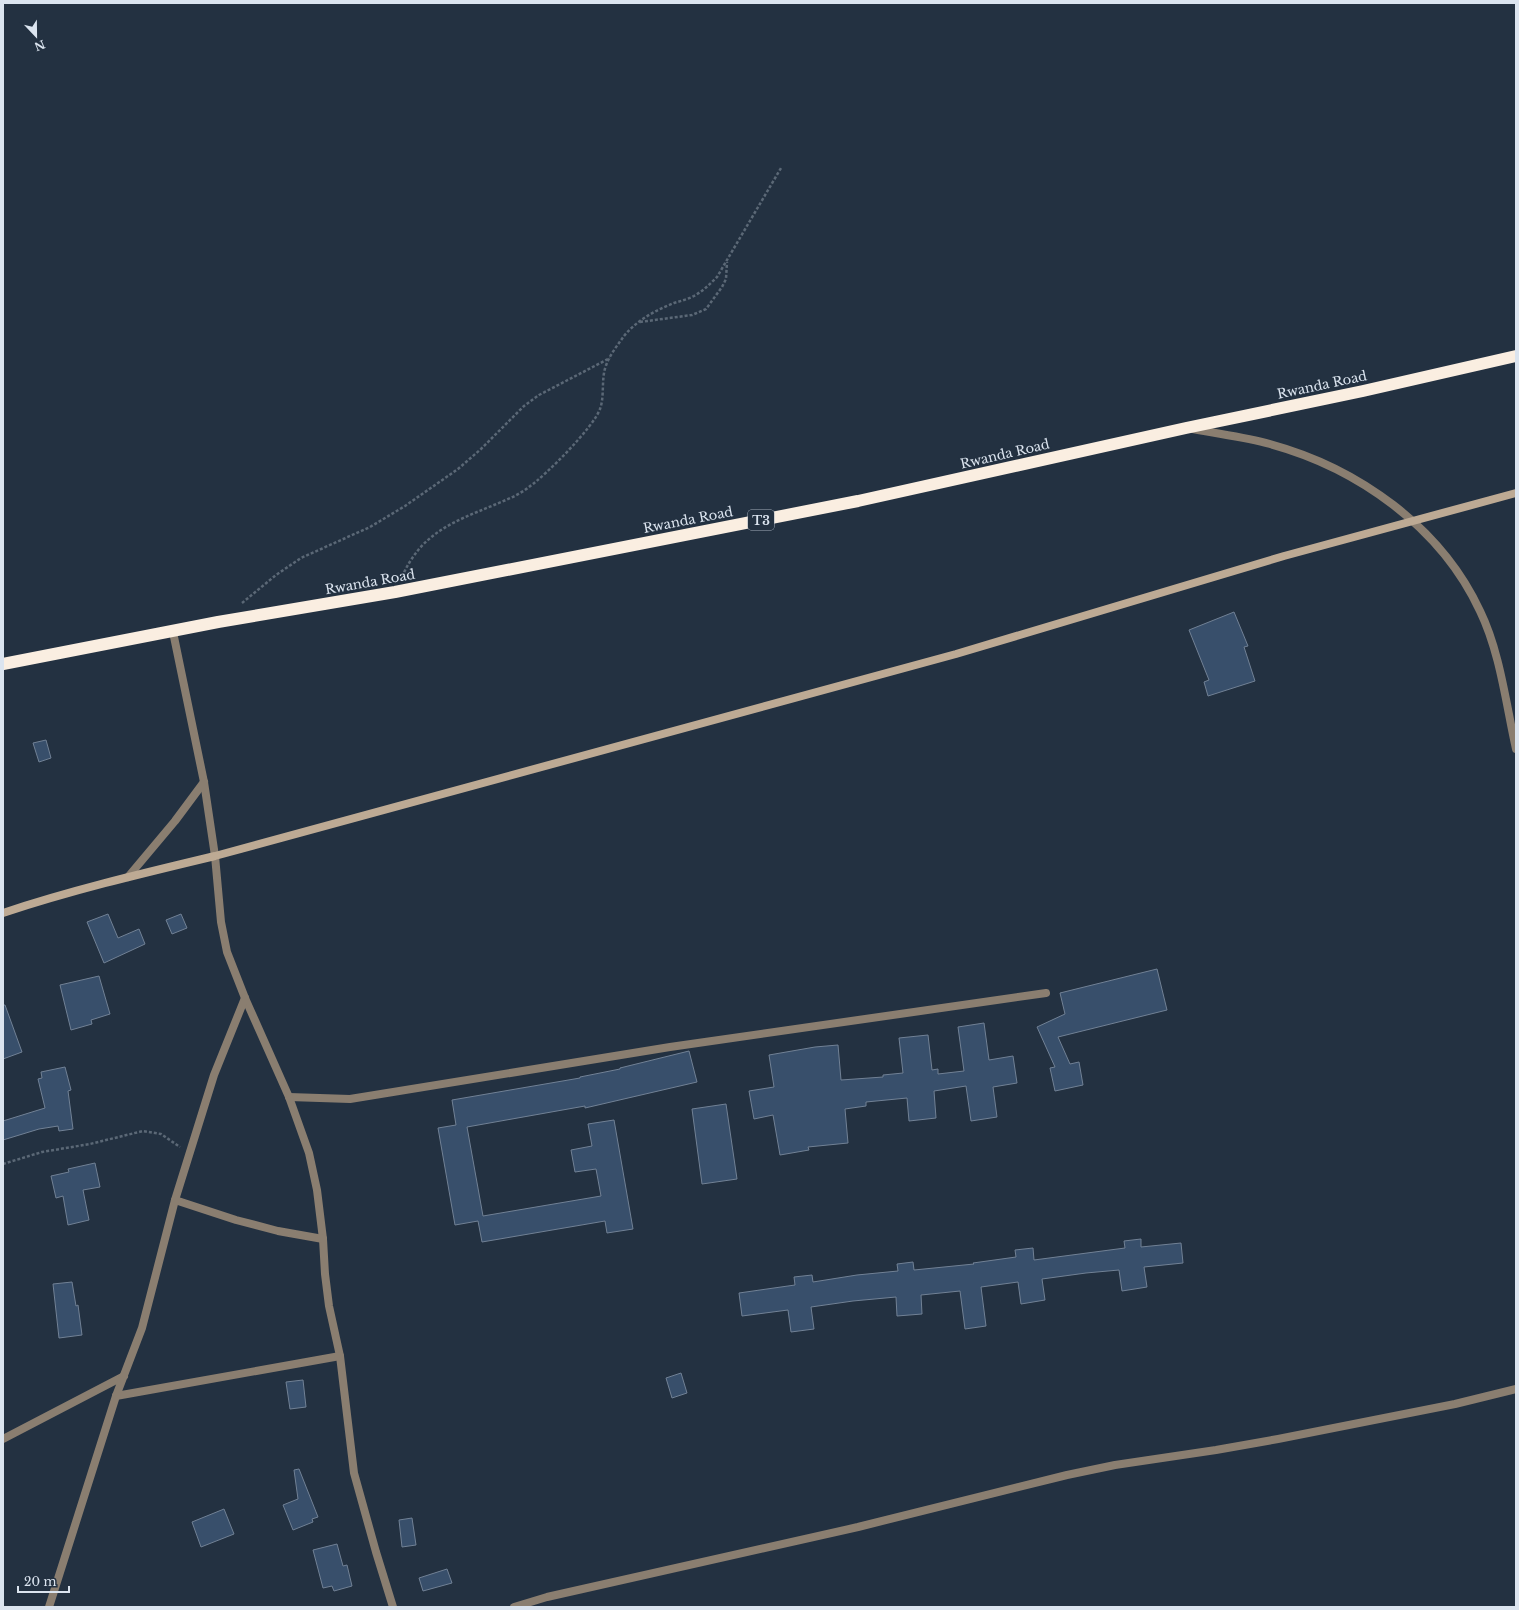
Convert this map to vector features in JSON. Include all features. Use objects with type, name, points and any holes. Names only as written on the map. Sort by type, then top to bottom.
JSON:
[{"type":"highway","name":"Rwanda Road","points":[[3,664],[395,592],[858,501],[1186,428],[1363,391],[1516,356]]},
{"type":"street","points":[[1186,428],[1270,444],[1315,460],[1350,476],[1387,500],[1414,521],[1447,558],[1469,590],[1481,611],[1491,639],[1500,672],[1516,748]]},
{"type":"street","points":[[3,913],[128,877],[215,856],[918,665],[1284,556],[1516,493]]},
{"type":"street","points":[[173,632],[204,782],[215,856],[221,922],[228,952],[244,998],[289,1097],[309,1153],[318,1190],[329,1306],[340,1356],[354,1473],[393,1607]]},
{"type":"street","points":[[128,877],[204,782]]},
{"type":"street","points":[[289,1097],[350,1099],[670,1047],[1046,993]]},
{"type":"street","points":[[49,1607],[116,1396],[142,1328],[175,1200],[189,1153],[214,1075],[244,998]]},
{"type":"street","points":[[175,1200],[236,1220],[278,1231],[323,1239]]},
{"type":"street","points":[[116,1396],[340,1356]]},
{"type":"street","points":[[3,1439],[124,1376]]},
{"type":"street","points":[[514,1607],[547,1598],[858,1527],[1067,1475],[1115,1465],[1278,1439],[1455,1404],[1516,1389]]},
{"type":"path","points":[[395,592],[406,567],[415,552],[428,539],[445,527],[529,488],[572,447],[591,424],[600,410],[604,372],[610,357],[625,335],[639,322],[660,309],[693,297],[706,288],[717,277],[781,168]]},
{"type":"path","points":[[639,322],[692,315],[706,309],[726,279],[727,262]]},
{"type":"path","points":[[237,607],[276,575],[301,558],[370,527],[406,506],[470,459],[524,406],[538,395],[610,357]]},
{"type":"path","points":[[3,1164],[42,1152],[90,1144],[143,1131],[161,1134],[189,1153]]},
{"type":"building","points":[[1234,612],[1248,646],[1244,647],[1255,681],[1208,696],[1204,682],[1209,680],[1189,630]]},
{"type":"building","points":[[46,740],[51,758],[39,762],[33,743]]},
{"type":"building","points":[[108,914],[118,938],[139,929],[145,944],[104,963],[87,922]]},
{"type":"building","points":[[181,914],[187,928],[172,934],[166,920]]},
{"type":"building","points":[[1157,969],[1167,1010],[1058,1037],[1070,1064],[1079,1062],[1083,1085],[1055,1091],[1050,1068],[1055,1067],[1037,1027],[1065,1014],[1060,993]]},
{"type":"building","points":[[99,976],[110,1014],[91,1020],[92,1024],[71,1030],[60,985]]},
{"type":"building","points":[[3,1005],[5,1005],[22,1052],[3,1059]]},
{"type":"building","points":[[984,1023],[989,1060],[1013,1056],[1017,1083],[993,1087],[997,1117],[971,1121],[966,1086],[934,1091],[936,1118],[909,1121],[907,1098],[866,1102],[866,1106],[845,1109],[848,1143],[808,1147],[809,1150],[780,1155],[773,1115],[754,1119],[749,1091],[774,1087],[769,1055],[815,1047],[838,1045],[841,1080],[883,1077],[883,1075],[903,1073],[899,1038],[928,1035],[932,1070],[938,1069],[938,1074],[964,1071],[958,1027]]},
{"type":"building","points":[[689,1051],[697,1082],[585,1108],[585,1106],[467,1127],[483,1216],[601,1196],[596,1169],[575,1172],[571,1150],[592,1146],[588,1124],[614,1120],[633,1229],[607,1233],[605,1221],[482,1242],[478,1221],[455,1225],[438,1128],[456,1125],[452,1100],[580,1078]]},
{"type":"building","points":[[65,1067],[71,1090],[68,1091],[73,1129],[59,1131],[58,1126],[39,1129],[3,1140],[3,1121],[45,1108],[38,1079],[42,1078],[41,1072]]},
{"type":"building","points":[[726,1104],[737,1179],[702,1184],[692,1109]]},
{"type":"building","points":[[95,1163],[100,1187],[83,1190],[89,1220],[68,1225],[63,1196],[56,1198],[51,1176],[69,1172],[68,1169]]},
{"type":"building","points":[[1141,1239],[1141,1247],[1181,1243],[1183,1263],[1144,1267],[1147,1287],[1122,1291],[1119,1270],[1042,1279],[1045,1300],[1021,1304],[1018,1282],[981,1287],[986,1326],[965,1329],[960,1291],[921,1295],[922,1314],[897,1316],[896,1297],[811,1307],[814,1329],[791,1332],[788,1310],[742,1316],[739,1293],[795,1285],[794,1277],[812,1275],[813,1282],[857,1275],[898,1271],[897,1264],[913,1262],[914,1270],[974,1264],[973,1263],[1016,1257],[1015,1250],[1033,1248],[1034,1260],[1125,1248],[1124,1241]]},
{"type":"building","points":[[72,1282],[76,1306],[78,1305],[82,1335],[59,1338],[53,1284]]},
{"type":"building","points":[[681,1373],[687,1393],[672,1398],[666,1378]]},
{"type":"building","points":[[303,1380],[306,1407],[290,1409],[286,1382]]},
{"type":"building","points":[[299,1469],[318,1517],[312,1519],[313,1522],[293,1530],[283,1505],[298,1499],[294,1470]]},
{"type":"building","points":[[224,1509],[234,1534],[201,1547],[192,1522]]},
{"type":"building","points":[[412,1518],[416,1545],[402,1547],[399,1520]]},
{"type":"building","points":[[337,1544],[343,1566],[347,1565],[352,1586],[334,1591],[332,1586],[323,1588],[313,1550]]},
{"type":"building","points":[[447,1569],[452,1583],[423,1591],[419,1578]]}]
